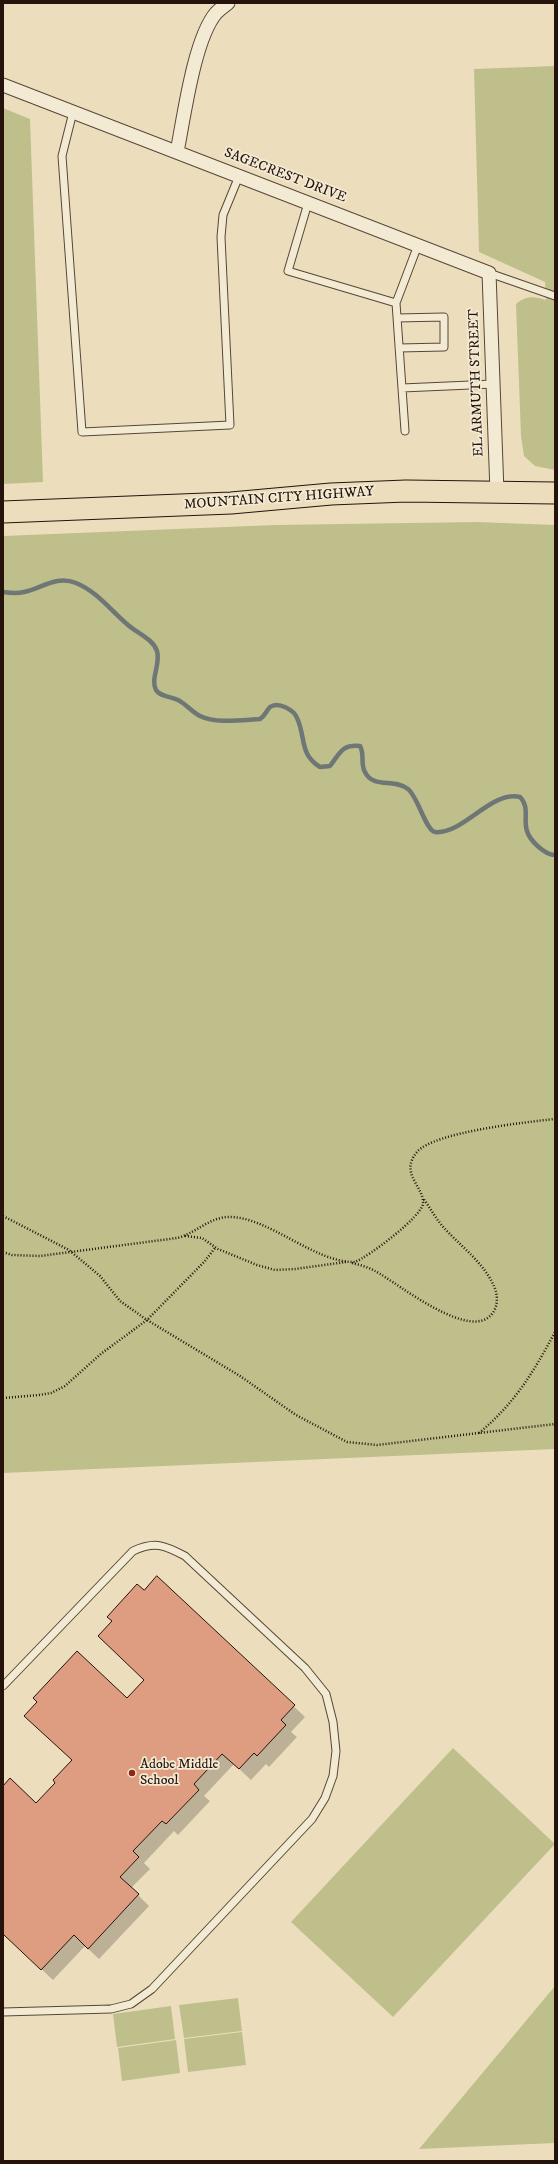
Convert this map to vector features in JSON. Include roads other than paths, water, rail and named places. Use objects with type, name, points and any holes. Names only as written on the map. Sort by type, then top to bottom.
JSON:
[{"type":"main road","name":"MOUNTAIN CITY HIGHWAY","points":[[3,512],[231,503],[331,494],[391,491],[555,493]]},
{"type":"street","points":[[177,152],[192,77],[205,34],[216,13],[228,3]]},
{"type":"street","name":"SAGECREST DRIVE","points":[[3,86],[489,272]]},
{"type":"street","name":"EL ARMUTH STREET","points":[[489,272],[496,492]]},
{"type":"lane","points":[[73,112],[62,156],[82,432],[230,425],[220,237],[223,215],[239,176]]},
{"type":"lane","points":[[308,203],[288,271],[396,303]]},
{"type":"lane","points":[[406,431],[396,303],[418,245]]},
{"type":"lane","name":"SAGECREST DRIVE","points":[[489,272],[555,296]]},
{"type":"lane","points":[[397,318],[444,317],[444,347],[400,348]]},
{"type":"lane","points":[[402,388],[493,384]]},
{"type":"lane","points":[[3,1686],[133,1551],[147,1544],[167,1547],[185,1556],[306,1668],[326,1694],[333,1722],[336,1751],[333,1776],[325,1798],[312,1819],[152,1989],[131,2004],[112,2008],[3,2012]]},
{"type":"waterway","points":[[3,592],[21,593],[62,580],[76,583],[91,591],[128,625],[152,643],[158,656],[154,686],[160,694],[178,700],[200,716],[221,721],[260,719],[273,705],[289,709],[297,718],[306,751],[313,762],[320,767],[330,766],[342,750],[349,746],[360,746],[364,769],[369,777],[379,782],[397,784],[408,789],[412,793],[428,826],[435,832],[446,831],[456,827],[498,800],[509,797],[520,797],[525,805],[526,827],[531,839],[547,853],[555,855]]},
{"type":"place","name":"Adobe Middle School","points":[[132,1773]]}]
